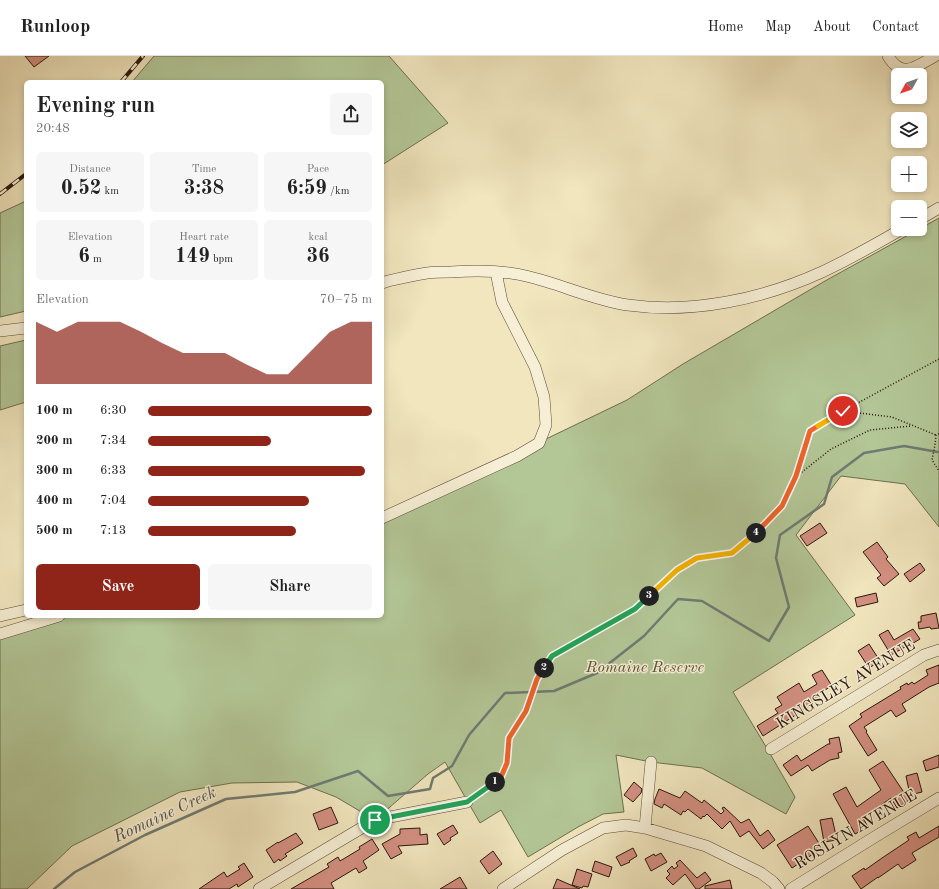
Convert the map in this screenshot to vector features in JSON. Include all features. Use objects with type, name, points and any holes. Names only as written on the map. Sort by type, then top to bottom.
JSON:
[{"type":"street","points":[[888,56],[892,63],[900,69],[910,70],[935,56]]},
{"type":"street","points":[[927,215],[939,208]]},
{"type":"street","points":[[384,282],[427,273],[477,270],[525,276],[588,296],[628,304],[669,307],[712,304],[744,299],[777,290],[816,275],[891,236]]},
{"type":"street","points":[[384,517],[517,456],[539,443],[546,425],[544,397],[535,367],[502,302],[496,272]]},
{"type":"street","points":[[0,331],[24,328]]},
{"type":"street","points":[[0,616],[24,610]]},
{"type":"street","points":[[0,634],[52,618]]},
{"type":"street","name":"KINGSLEY AVENUE","points":[[771,749],[924,655],[939,650]]},
{"type":"street","points":[[645,828],[651,762]]},
{"type":"street","name":"ROSLYN AVENUE","points":[[791,889],[939,798]]},
{"type":"street","points":[[259,889],[375,820],[467,802]]},
{"type":"street","points":[[503,889],[562,850],[603,828],[626,825],[645,828],[706,846],[761,873],[773,882],[779,889]]},
{"type":"path","points":[[467,802],[501,777],[507,763],[509,738],[526,711],[537,679],[552,656],[635,609],[677,570],[697,558],[732,553],[752,537],[782,506],[796,476],[810,431],[843,411],[939,359]]},
{"type":"path","points":[[843,411],[892,417],[936,435],[939,434]]},
{"type":"path","points":[[796,476],[831,448],[870,430],[913,426]]},
{"type":"path","points":[[936,435],[932,460],[939,471]]},
{"type":"green space","points":[[154,56],[389,56],[448,123],[384,164],[384,80],[134,80]]},
{"type":"green space","points":[[24,202],[24,311],[0,317],[0,213]]},
{"type":"green space","name":"Romaine Reserve","points":[[939,218],[939,527],[905,484],[841,476],[796,535],[855,615],[733,692],[795,797],[786,814],[702,768],[651,762],[616,755],[624,812],[603,814],[528,857],[501,810],[480,823],[445,762],[428,774],[375,820],[336,797],[297,782],[232,783],[180,792],[72,846],[27,889],[0,889],[0,634],[52,618],[384,618],[384,517],[627,400],[683,364],[825,281],[906,236],[927,236],[927,225]]},
{"type":"green space","points":[[24,340],[24,403],[0,410],[0,346]]},
{"type":"building","points":[[25,56],[49,56],[34,67]]},
{"type":"building","points":[[820,523],[827,533],[807,546],[800,536]]},
{"type":"building","points":[[877,542],[888,557],[886,559],[899,574],[884,586],[877,578],[881,575],[863,552]]},
{"type":"building","points":[[920,563],[925,570],[910,582],[904,574]]},
{"type":"building","points":[[876,593],[878,602],[857,607],[855,598]]},
{"type":"building","points":[[936,613],[939,628],[931,629],[930,627],[919,629],[918,622],[921,622],[921,616]]},
{"type":"building","points":[[913,629],[920,639],[891,655],[879,635],[888,630],[894,640]]},
{"type":"building","points":[[869,644],[880,661],[869,668],[858,651]]},
{"type":"building","points":[[939,665],[939,683],[929,687],[902,704],[906,711],[896,717],[891,710],[864,727],[877,750],[868,756],[849,726],[862,717],[860,714],[901,689],[900,687],[907,683],[908,685],[912,682],[914,684],[928,675],[926,670]]},
{"type":"building","points":[[822,670],[832,686],[816,695],[819,700],[763,736],[757,726],[778,713],[775,709],[782,705],[777,697],[799,683],[804,692],[817,684],[812,675]]},
{"type":"building","points":[[839,737],[842,752],[838,753],[839,758],[830,760],[812,771],[808,765],[791,776],[783,765],[797,755],[801,761],[830,744],[829,739]]},
{"type":"building","points":[[939,755],[939,767],[926,771],[923,761]]},
{"type":"building","points":[[883,761],[909,800],[897,808],[891,798],[863,818],[868,827],[855,834],[833,794],[846,787],[857,807],[881,790],[869,770]]},
{"type":"building","points":[[917,773],[922,792],[910,795],[906,776]]},
{"type":"building","points":[[634,782],[642,789],[641,793],[633,802],[624,795]]},
{"type":"building","points":[[659,789],[680,798],[685,791],[702,803],[704,800],[721,814],[724,811],[722,808],[724,807],[741,823],[749,819],[760,836],[768,830],[775,840],[763,849],[749,831],[740,837],[730,821],[722,829],[707,814],[701,819],[688,809],[685,812],[683,811],[681,815],[664,804],[662,808],[654,804]]},
{"type":"building","points":[[331,807],[338,823],[319,830],[313,814]]},
{"type":"building","points":[[832,818],[837,840],[824,842],[820,820]]},
{"type":"building","points":[[453,825],[458,833],[450,838],[451,840],[444,845],[437,834]]},
{"type":"building","points":[[808,826],[822,848],[792,868],[777,845]]},
{"type":"building","points":[[939,826],[939,837],[912,853],[916,860],[902,869],[898,864],[861,889],[852,876],[864,868],[865,870],[909,840],[907,837],[916,832],[919,838]]},
{"type":"building","points":[[420,828],[420,835],[427,834],[428,844],[398,846],[402,853],[391,859],[382,844],[400,834],[400,829]]},
{"type":"building","points":[[296,833],[303,843],[285,854],[287,856],[280,861],[279,859],[274,863],[266,850]]},
{"type":"building","points":[[372,839],[379,850],[363,861],[367,868],[359,873],[356,868],[331,883],[334,889],[291,889],[329,867],[327,864],[338,857],[340,861],[360,849],[359,847]]},
{"type":"building","points":[[633,848],[637,856],[629,861],[630,862],[621,866],[616,857]]},
{"type":"building","points":[[493,851],[502,864],[489,874],[480,861]]},
{"type":"building","points":[[661,853],[667,862],[651,871],[645,859],[654,854],[655,856]]},
{"type":"building","points":[[680,860],[697,878],[705,872],[711,880],[699,889],[696,889],[685,874],[673,885],[666,878],[670,874],[667,871],[672,866],[674,869],[678,866],[676,863]]},
{"type":"building","points":[[595,861],[612,867],[609,877],[592,871]]},
{"type":"building","points":[[244,863],[253,877],[238,887],[237,884],[229,889],[199,889],[224,872],[227,877],[240,869],[238,867]]},
{"type":"building","points":[[577,869],[592,874],[588,887],[583,886],[582,888],[572,885]]},
{"type":"building","points":[[460,877],[467,889],[440,889]]},
{"type":"building","points":[[557,879],[580,889],[553,889]]},
{"type":"building","points":[[730,880],[732,889],[705,889],[705,886]]},
{"type":"waterway","name":"Romaine Creek","points":[[54,889],[75,872],[145,835],[226,799],[295,792],[358,771],[388,796],[430,789],[433,778],[452,766],[469,735],[505,693],[554,691],[597,673],[644,636],[678,599],[702,601],[769,641],[789,607],[776,558],[780,535],[824,504],[832,477],[864,453],[904,446],[938,452]]},
{"type":"railway","points":[[123,80],[143,56]]},
{"type":"railway","points":[[0,194],[24,176]]},
{"type":"route","points":[[375,820],[467,802],[501,777],[507,763],[509,738],[526,711],[537,679],[552,656],[635,609],[677,570],[697,558],[732,553],[752,537],[782,506],[796,476],[810,431],[843,411]]}]
